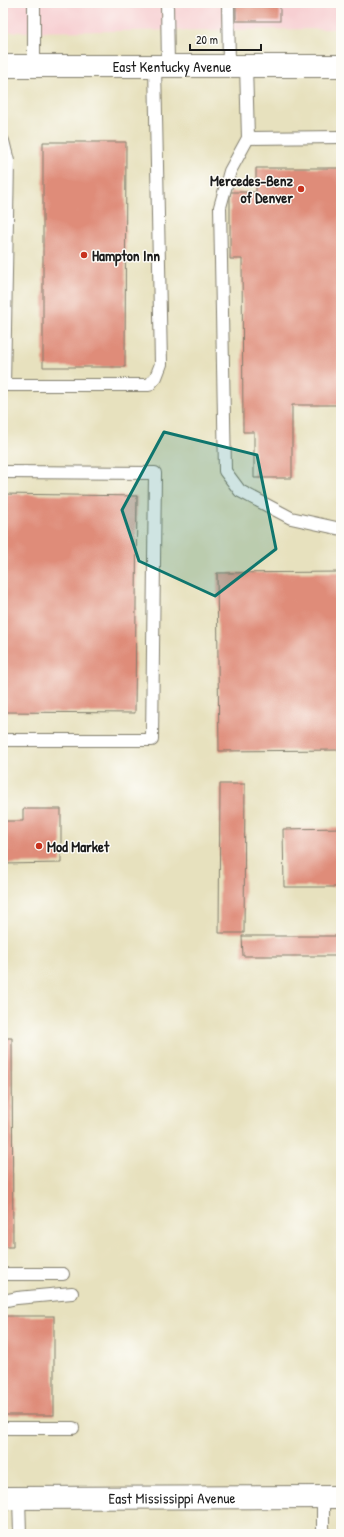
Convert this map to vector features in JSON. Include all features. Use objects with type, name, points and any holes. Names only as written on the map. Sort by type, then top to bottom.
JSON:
[{"type":"street","name":"East Kentucky Avenue","points":[[3,66],[341,66]]},
{"type":"street","name":"East Mississippi Avenue","points":[[11,1497],[332,1497]]},
{"type":"lane","points":[[34,3],[34,66]]},
{"type":"lane","points":[[3,141],[8,161],[4,385],[149,385],[156,377],[161,364],[161,66],[167,3]]},
{"type":"lane","points":[[228,3],[248,138],[230,171],[220,207],[225,471],[240,491],[291,518],[341,529]]},
{"type":"lane","points":[[248,138],[341,137]]},
{"type":"lane","points":[[3,472],[155,473],[152,740],[3,740]]},
{"type":"lane","points":[[3,1274],[63,1274]]},
{"type":"lane","points":[[3,1301],[18,1298],[72,1293]]},
{"type":"lane","points":[[3,1428],[73,1428]]},
{"type":"lane","points":[[11,1497],[20,1534]]},
{"type":"lane","points":[[323,1534],[332,1497]]},
{"type":"highlighted area","points":[[164,432],[257,455],[276,549],[215,596],[139,561],[122,510]]},
{"type":"shaded area","points":[[3,3],[341,3],[341,29],[3,32]]},
{"type":"building","points":[[236,3],[280,3],[280,21],[236,21]]},
{"type":"building","name":"Hampton Inn","points":[[43,142],[126,142],[125,367],[43,367]]},
{"type":"building","points":[[256,168],[341,168],[341,405],[292,405],[292,478],[254,478],[254,432],[243,432],[242,259],[230,259],[230,192],[256,192]]},
{"type":"building","points":[[3,494],[137,496],[135,713],[3,712]]},
{"type":"building","points":[[341,572],[341,750],[219,751],[217,573]]},
{"type":"building","points":[[220,784],[245,784],[244,933],[219,933]]},
{"type":"building","points":[[23,809],[61,809],[61,863],[3,864],[3,821],[23,821]]},
{"type":"building","points":[[341,828],[341,887],[284,887],[283,829]]},
{"type":"building","points":[[242,936],[341,936],[341,956],[243,956]]},
{"type":"building","points":[[3,1038],[12,1038],[13,1247],[3,1247]]},
{"type":"building","points":[[3,1316],[54,1316],[54,1415],[3,1415]]},
{"type":"place","name":"Mercedes-Benz of Denver","points":[[301,189]]},
{"type":"place","name":"Hampton Inn","points":[[84,255]]},
{"type":"place","name":"Mod Market","points":[[39,846]]}]
